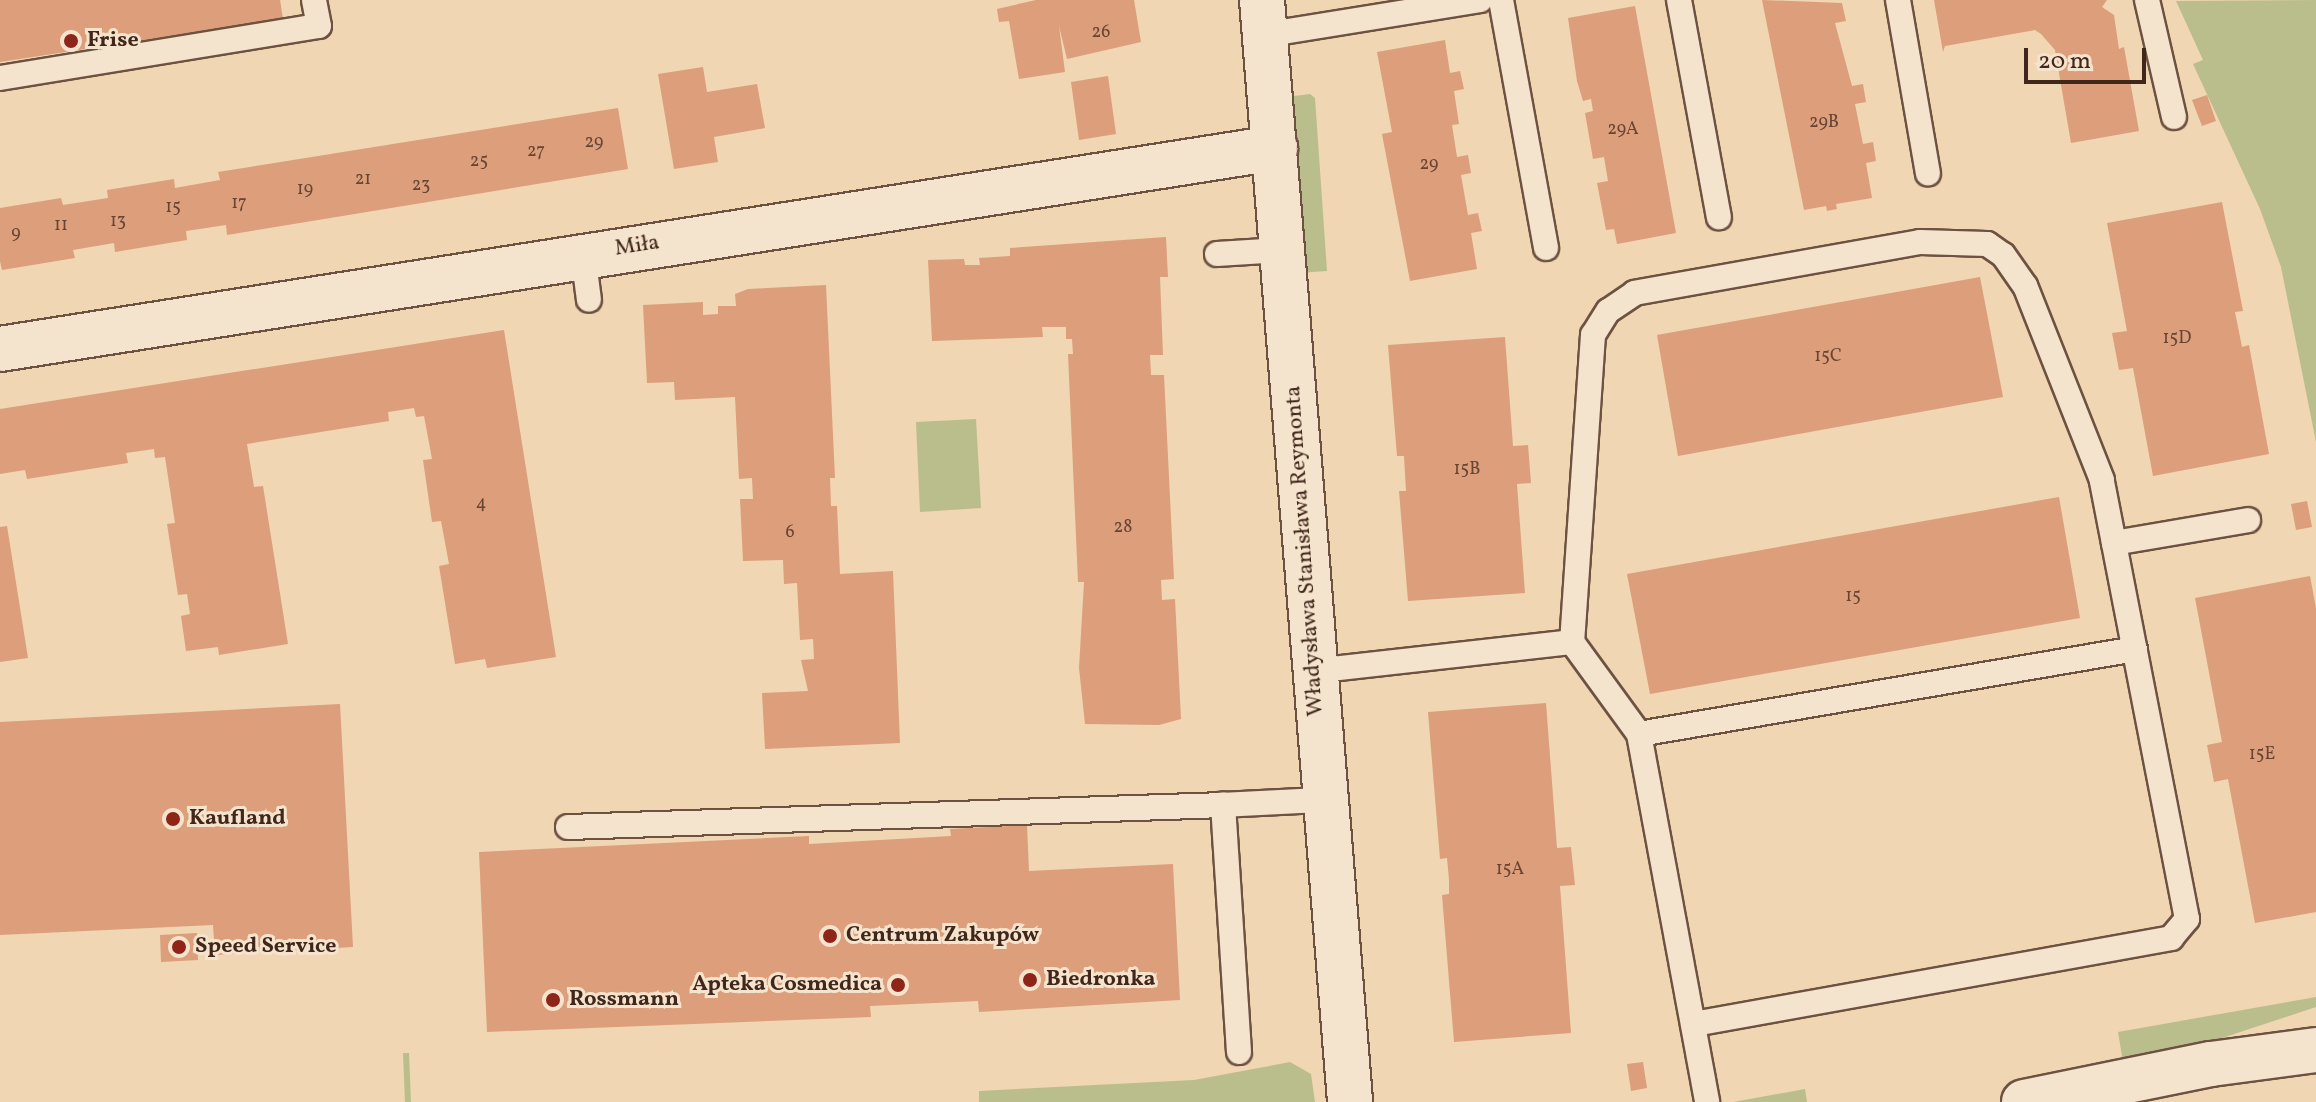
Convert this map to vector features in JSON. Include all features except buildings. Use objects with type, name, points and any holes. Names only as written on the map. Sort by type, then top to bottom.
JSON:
[{"type":"street","name":"Władysława Stanisława Reymonta","points":[[1263,18],[1323,800],[1350,1102]]},
{"type":"street","name":"Miła","points":[[0,349],[583,254],[1275,148]]},
{"type":"street","points":[[2211,1064],[2316,1020]]},
{"type":"street","points":[[2024,1102],[2211,1064],[2316,1050]]},
{"type":"lane","points":[[0,78],[319,26],[314,0]]},
{"type":"lane","points":[[1263,18],[1480,0]]},
{"type":"lane","points":[[1501,0],[1546,248]]},
{"type":"lane","points":[[1679,0],[1719,217]]},
{"type":"lane","points":[[1898,0],[1928,173]]},
{"type":"lane","points":[[2147,0],[2174,117]]},
{"type":"lane","points":[[1694,1024],[2171,938],[2187,919],[2102,480],[2062,369],[2025,286],[2003,255],[1987,244],[1920,242],[1635,293],[1608,311],[1593,335],[1572,642],[1639,734],[1707,1102]]},
{"type":"lane","points":[[1217,254],[1281,250]]},
{"type":"lane","points":[[583,254],[589,300]]},
{"type":"lane","points":[[2114,543],[2248,520]]},
{"type":"lane","points":[[1313,671],[1572,642]]},
{"type":"lane","points":[[1639,734],[2135,649]]},
{"type":"lane","points":[[568,827],[1323,800]]},
{"type":"lane","points":[[1223,805],[1239,1052]]},
{"type":"green space","points":[[2316,0],[2316,442],[2281,267],[2260,209],[2193,64],[2203,60],[2176,1]]},
{"type":"green space","points":[[1310,94],[1315,98],[1327,271],[1299,273],[1286,97]]},
{"type":"green space","points":[[976,419],[981,508],[920,512],[916,422]]},
{"type":"green space","points":[[2316,997],[2316,1007],[2219,1039],[2123,1062],[2118,1032]]},
{"type":"green space","points":[[403,1053],[409,1053],[411,1102],[405,1102]]},
{"type":"green space","points":[[1290,1062],[1311,1074],[1315,1102],[979,1102],[979,1091],[1194,1080]]},
{"type":"green space","points":[[1805,1089],[1807,1102],[1733,1102]]},
{"type":"place","name":"Frise","points":[[71,41]]},
{"type":"place","name":"Kaufland","points":[[173,819]]},
{"type":"place","name":"Centrum Zakupów","points":[[830,936]]},
{"type":"place","name":"Speed Service","points":[[179,947]]},
{"type":"place","name":"Biedronka","points":[[1030,980]]},
{"type":"place","name":"Apteka Cosmedica","points":[[898,985]]},
{"type":"place","name":"Rossmann","points":[[553,1000]]}]
